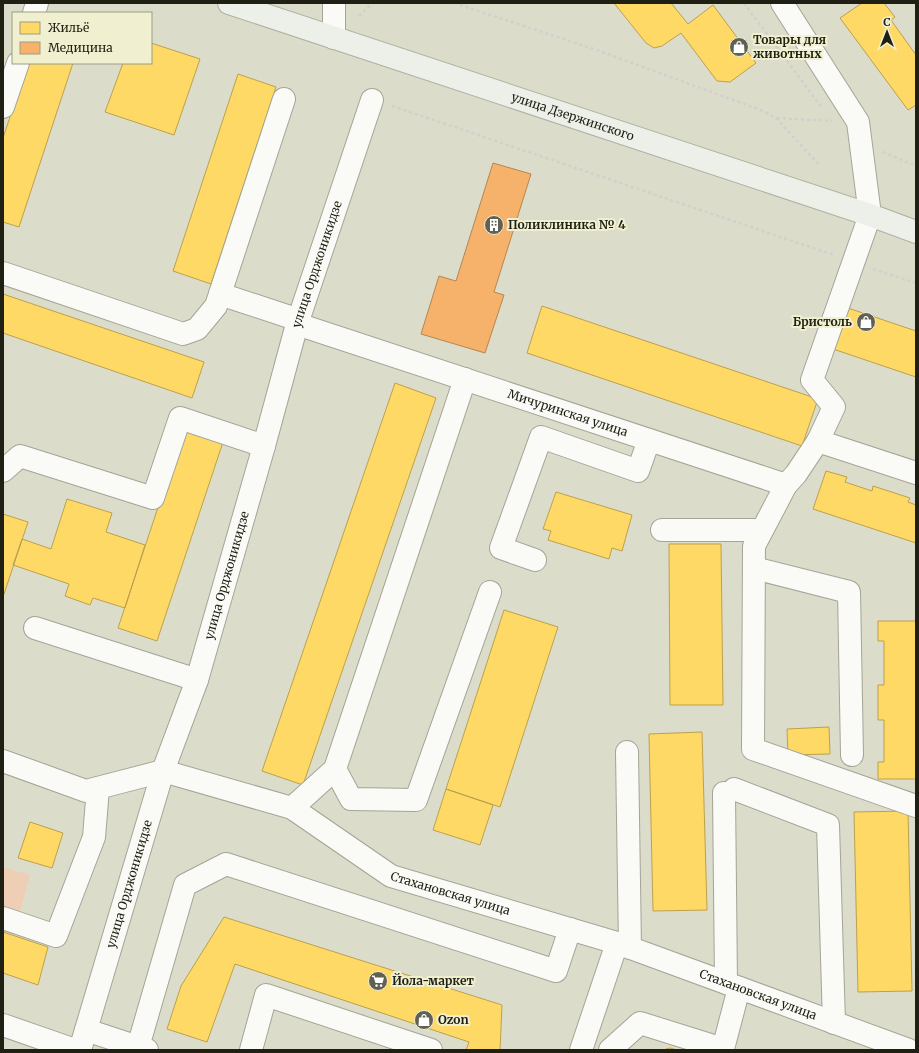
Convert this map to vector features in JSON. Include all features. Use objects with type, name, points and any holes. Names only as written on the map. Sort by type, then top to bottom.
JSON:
[{"type":"main road","name":"улица Дзержинского","points":[[229,3],[870,215],[916,232]]},
{"type":"street","points":[[334,3],[334,38]]},
{"type":"street","points":[[782,3],[858,122],[870,215],[812,380],[834,406],[818,441],[796,474],[786,485],[754,546],[753,749],[916,806]]},
{"type":"street","points":[[3,107],[18,64]]},
{"type":"street","points":[[3,273],[183,334],[197,329],[216,306],[284,99]]},
{"type":"street","name":"улица Орджоникидзе","points":[[83,1040],[163,771],[197,680],[298,322],[372,100]]},
{"type":"street","name":"Мичуринская улица","points":[[220,294],[465,379],[786,485]]},
{"type":"street","points":[[292,808],[335,769],[465,379]]},
{"type":"street","points":[[3,470],[20,456],[153,498],[180,418],[264,446]]},
{"type":"street","points":[[535,560],[501,548],[541,437],[638,471],[649,440]]},
{"type":"street","points":[[818,441],[916,473]]},
{"type":"street","points":[[662,530],[762,530]]},
{"type":"street","points":[[754,568],[849,592],[852,755]]},
{"type":"street","points":[[335,769],[351,799],[416,800],[490,592]]},
{"type":"street","points":[[35,628],[197,680]]},
{"type":"street","points":[[581,1050],[624,945],[627,752]]},
{"type":"street","points":[[3,761],[86,791],[163,771]]},
{"type":"street","name":"Стахановская улица","points":[[163,771],[292,808],[391,876],[624,945],[909,1050]]},
{"type":"street","points":[[3,918],[56,936],[94,837],[98,788]]},
{"type":"street","points":[[610,1050],[640,1024],[723,1049],[732,985],[729,791],[828,825],[834,1022]]},
{"type":"street","points":[[83,1040],[142,1048],[185,885],[226,864],[556,971],[570,929]]},
{"type":"street","points":[[251,1050],[266,995],[431,1050]]},
{"type":"street","points":[[3,1025],[75,1050]]},
{"type":"path","points":[[359,16],[372,3]]},
{"type":"path","points":[[454,3],[594,49],[763,111],[776,118],[820,166]]},
{"type":"path","points":[[744,3],[822,108]]},
{"type":"path","points":[[372,100],[916,283]]},
{"type":"path","points":[[827,114],[832,121]]},
{"type":"shaded area","points":[[3,867],[30,875],[19,915],[3,910]]},
{"type":"building: Жильё","points":[[614,3],[671,3],[688,24],[713,5],[756,63],[730,82],[717,81],[681,33],[662,46],[654,48],[646,43]]},
{"type":"building: Жильё","points":[[862,3],[884,3],[895,17],[891,20],[916,55],[916,105],[908,110],[840,18]]},
{"type":"building: Жильё","points":[[152,43],[200,59],[174,135],[105,112],[123,64],[152,64]]},
{"type":"building: Жильё","points":[[28,64],[73,64],[19,227],[3,222],[3,138]]},
{"type":"building: Жильё","points":[[238,74],[276,87],[211,284],[173,271]]},
{"type":"building: Жильё","points":[[3,294],[204,362],[192,398],[3,333]]},
{"type":"building: Жильё","points":[[542,306],[818,399],[802,446],[527,353]]},
{"type":"building: Жильё","points":[[845,307],[916,331],[916,377],[830,348]]},
{"type":"building: Жильё","points":[[395,383],[436,398],[303,785],[262,771]]},
{"type":"building: Жильё","points":[[185,426],[224,439],[157,641],[118,628]]},
{"type":"building: Жильё","points":[[826,471],[847,477],[845,482],[872,491],[873,486],[910,498],[908,502],[916,505],[916,543],[813,509]]},
{"type":"building: Жильё","points":[[556,492],[632,515],[622,551],[612,548],[609,559],[548,540],[551,531],[543,529]]},
{"type":"building: Жильё","points":[[67,499],[112,513],[106,532],[145,545],[125,608],[93,598],[90,605],[65,596],[69,584],[13,565],[22,539],[51,549]]},
{"type":"building: Жильё","points":[[3,514],[28,522],[3,597]]},
{"type":"building: Жильё","points":[[669,544],[721,544],[723,705],[670,705]]},
{"type":"building: Жильё","points":[[504,610],[558,627],[500,807],[446,789]]},
{"type":"building: Жильё","points":[[878,621],[916,621],[916,779],[878,779],[878,762],[884,762],[884,720],[878,720],[878,685],[884,685],[884,641],[878,641]]},
{"type":"building: Жильё","points":[[829,727],[830,754],[788,755],[787,729]]},
{"type":"building: Жильё","points":[[702,732],[707,910],[653,911],[649,734]]},
{"type":"building: Жильё","points":[[446,789],[493,805],[480,845],[433,830]]},
{"type":"building: Жильё","points":[[908,811],[912,991],[858,992],[854,812]]},
{"type":"building: Жильё","points":[[30,822],[63,833],[52,868],[18,858]]},
{"type":"building: Жильё","points":[[224,917],[502,1005],[500,1050],[466,1050],[469,1042],[235,964],[207,1042],[167,1029],[181,986]]},
{"type":"building: Жильё","points":[[3,932],[48,947],[38,985],[3,973]]},
{"type":"building: Жильё","points":[[670,1048],[677,1050],[663,1050]]},
{"type":"building: Медицина","name":"Поликлиника № 4","points":[[493,163],[531,174],[494,292],[504,295],[485,353],[421,334],[439,276],[456,281]]},
{"type":"place","name":"Товары для животных","points":[[739,47]]},
{"type":"place","name":"Поликлиника № 4","points":[[494,225]]},
{"type":"place","name":"Бристоль","points":[[866,322]]},
{"type":"place","name":"Йола-маркет","points":[[378,981]]},
{"type":"place","name":"Ozon","points":[[424,1020]]}]
